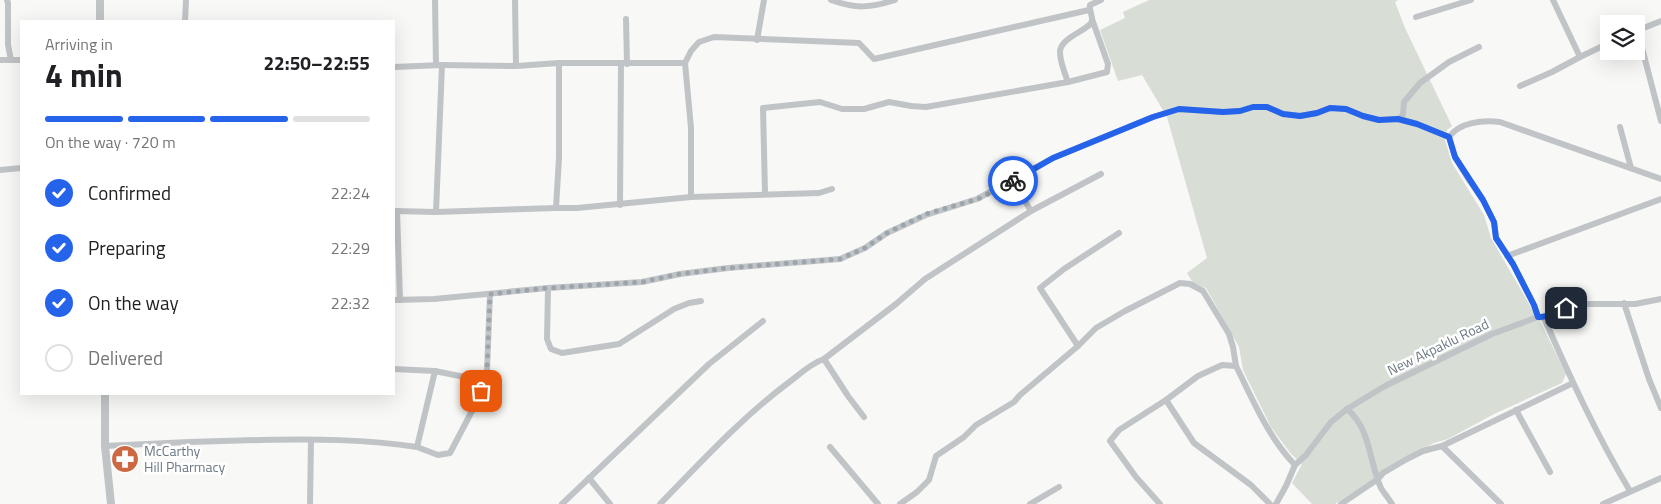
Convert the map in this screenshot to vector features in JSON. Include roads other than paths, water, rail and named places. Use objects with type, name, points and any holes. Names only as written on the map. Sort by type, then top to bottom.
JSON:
[{"type":"street","points":[[7,0],[8,45],[11,60]]},
{"type":"street","points":[[100,0],[100,20]]},
{"type":"street","points":[[186,0],[186,20]]},
{"type":"street","points":[[435,0],[439,65],[436,212]]},
{"type":"street","points":[[515,0],[516,66]]},
{"type":"street","points":[[757,40],[764,0]]},
{"type":"street","points":[[831,0],[862,8],[878,6],[895,0]]},
{"type":"street","points":[[765,194],[763,108],[820,102],[842,109],[864,109],[893,102],[926,107],[1068,82],[1107,72],[1108,64],[1089,10],[1090,5],[1101,0]]},
{"type":"street","points":[[1416,17],[1471,0]]},
{"type":"street","points":[[1553,0],[1580,57]]},
{"type":"street","points":[[691,196],[691,128],[685,63],[690,51],[699,42],[714,37],[859,43],[874,59],[1089,10]]},
{"type":"street","points":[[620,205],[626,19]]},
{"type":"street","points":[[1068,82],[1060,56],[1060,48],[1073,34],[1089,25],[1092,19]]},
{"type":"street","points":[[1645,27],[1661,21]]},
{"type":"street","points":[[1398,119],[1403,115],[1404,102],[1420,83],[1449,62],[1478,47]]},
{"type":"street","points":[[1520,86],[1600,47]]},
{"type":"street","points":[[0,60],[20,60]]},
{"type":"street","points":[[1645,60],[1661,121]]},
{"type":"street","points":[[395,67],[439,65],[516,66],[559,63],[685,63]]},
{"type":"street","points":[[556,208],[559,158],[559,63]]},
{"type":"street","points":[[832,189],[819,193],[691,196],[620,205],[577,208],[436,212],[395,211],[397,300],[642,282],[680,274],[728,268],[840,259],[865,248],[887,233],[926,214],[978,199],[1053,158],[1153,117],[1179,109],[1223,112],[1240,111],[1253,107],[1267,107],[1283,114],[1300,116],[1330,108],[1346,109],[1379,120],[1398,119],[1417,124],[1449,137]]},
{"type":"street","points":[[1449,137],[1455,129],[1467,125],[1488,121],[1500,122],[1661,179]]},
{"type":"street","points":[[1620,127],[1631,168]]},
{"type":"street","points":[[1449,137],[1455,157],[1483,200],[1494,222],[1496,238],[1541,317],[1611,459],[1630,491]]},
{"type":"street","points":[[0,170],[20,168]]},
{"type":"street","points":[[660,504],[738,425],[778,390],[816,362],[824,359],[896,304],[925,279],[1031,211],[1101,174]]},
{"type":"street","points":[[1013,181],[1031,211]]},
{"type":"street","points":[[1506,256],[1661,199]]},
{"type":"street","points":[[1078,346],[1040,288],[1064,269],[1119,234]]},
{"type":"street","points":[[900,504],[917,492],[929,480],[936,456],[964,437],[976,425],[1014,402],[1096,328],[1126,310],[1180,283],[1190,284],[1203,291],[1229,334],[1234,347],[1236,366],[1266,426],[1286,456],[1295,465]]},
{"type":"street","points":[[548,288],[547,339],[551,349],[562,353],[618,344],[674,309],[689,303],[700,302]]},
{"type":"street","points":[[105,446],[186,442],[311,440],[394,444],[417,447],[438,455],[450,453],[470,415],[484,381],[489,354],[490,294]]},
{"type":"street","name":"New Akpaklu Road","points":[[1276,504],[1295,465],[1306,455],[1331,422],[1347,409],[1385,386],[1492,334],[1580,304],[1635,304],[1661,299]]},
{"type":"street","points":[[1624,303],[1661,408]]},
{"type":"street","points":[[562,504],[709,364],[763,321]]},
{"type":"street","points":[[824,359],[864,417]]},
{"type":"street","points":[[1160,504],[1136,477],[1110,441],[1119,430],[1166,400],[1198,376],[1222,365],[1236,366]]},
{"type":"street","points":[[395,369],[435,371],[484,381]]},
{"type":"street","points":[[417,447],[435,371]]},
{"type":"street","points":[[1341,504],[1378,479],[1383,473],[1422,451],[1442,446],[1573,383]]},
{"type":"street","points":[[1654,392],[1661,389]]},
{"type":"street","points":[[105,395],[105,446],[111,504]]},
{"type":"street","points":[[1166,400],[1194,443],[1251,485],[1270,504]]},
{"type":"street","points":[[1347,409],[1367,439],[1381,488],[1392,504]]},
{"type":"street","points":[[1516,410],[1550,472]]},
{"type":"street","points":[[310,504],[311,440]]},
{"type":"street","points":[[1442,446],[1501,504]]},
{"type":"street","points":[[830,447],[878,504]]},
{"type":"street","points":[[589,478],[610,504]]},
{"type":"street","points":[[1603,504],[1661,478]]},
{"type":"street","points":[[1030,504],[1059,487]]},
{"type":"place","name":"McCarthy Hill Pharmacy","points":[[125,459]]}]
